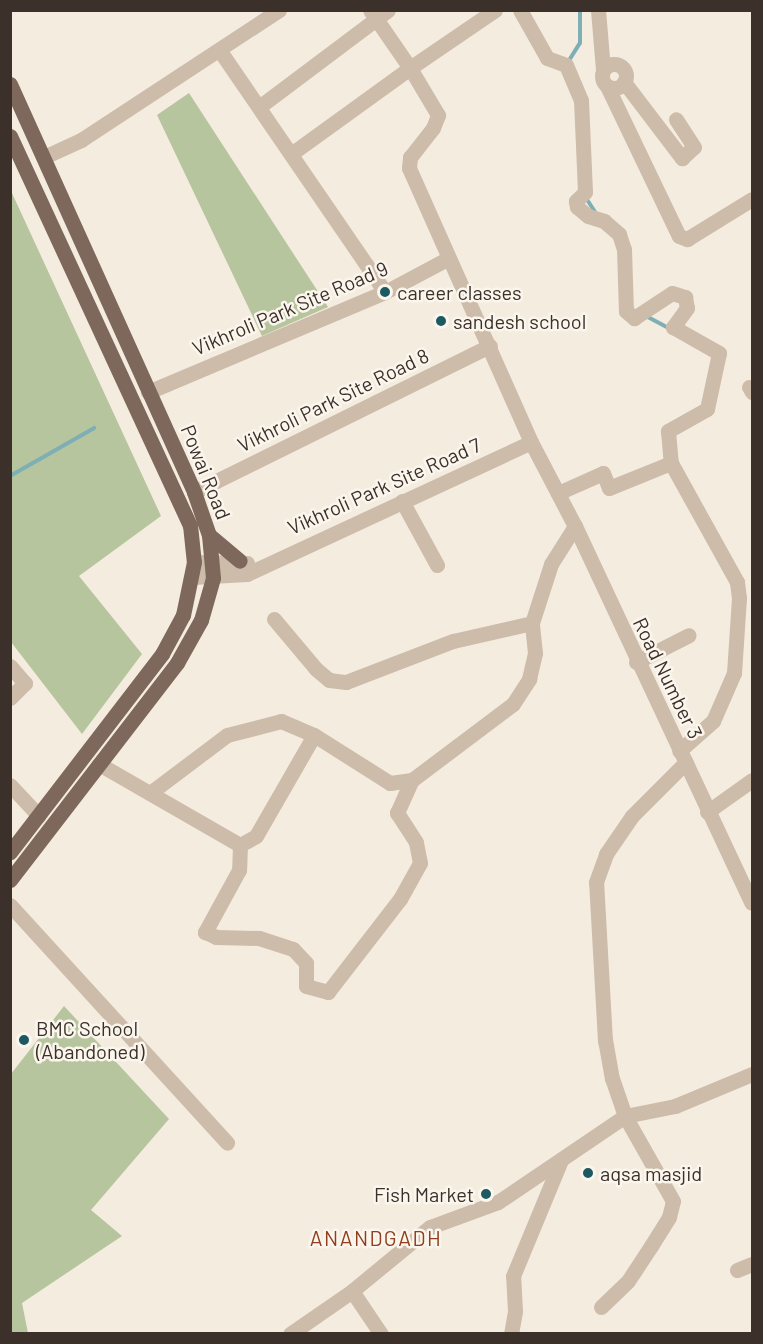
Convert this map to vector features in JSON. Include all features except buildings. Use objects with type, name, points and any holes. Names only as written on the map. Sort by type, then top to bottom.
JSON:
[{"type":"main road","name":"Powai Road","points":[[10,84],[194,492],[209,535],[213,578],[201,620],[177,663],[10,880]]},
{"type":"main road","name":"Powai Road","points":[[10,136],[190,525],[194,569],[183,615],[162,654],[10,852]]},
{"type":"main road","points":[[209,535],[240,561]]},
{"type":"street","points":[[44,157],[81,140],[220,51],[279,10]]},
{"type":"street","points":[[291,154],[495,10]]},
{"type":"street","points":[[520,10],[547,58],[566,65],[581,100],[585,192],[576,201],[577,207],[588,216],[604,221],[619,234],[624,249],[626,310],[634,318],[672,293],[685,297],[687,308],[673,327],[719,353],[707,409],[668,431],[671,463],[728,563],[739,598],[734,673],[714,721],[683,757],[707,812],[753,903]]},
{"type":"street","points":[[598,10],[603,69],[601,78],[607,86],[679,236],[687,239],[753,199]]},
{"type":"street","points":[[259,107],[378,14],[410,68]]},
{"type":"street","points":[[220,51],[385,292]]},
{"type":"street","points":[[603,69],[611,63],[620,65],[626,73],[624,82],[616,88],[607,86]]},
{"type":"street","name":"Road Number 3","points":[[410,68],[438,115],[434,128],[411,157],[410,168],[447,259],[490,346],[531,442],[575,526],[636,662],[683,757],[632,816],[606,854],[596,882],[605,1041],[625,1116],[673,1201],[669,1217],[646,1255],[628,1281],[601,1307]]},
{"type":"street","points":[[624,82],[682,158],[694,147],[676,119]]},
{"type":"street","name":"Vikhroli Park Site Road 9","points":[[148,392],[385,292],[447,259]]},
{"type":"street","name":"Vikhroli Park Site Road 8","points":[[194,492],[490,346]]},
{"type":"street","name":"Vikhroli Park Site Road 7","points":[[194,569],[213,578],[247,574],[254,567],[531,442]]},
{"type":"street","points":[[558,493],[603,473],[609,488],[671,463]]},
{"type":"street","points":[[402,501],[437,565]]},
{"type":"street","points":[[150,793],[227,735],[281,721],[314,735],[390,783],[412,780],[513,704],[530,679],[535,652],[532,623],[551,564],[575,526]]},
{"type":"street","points":[[194,569],[212,562],[240,561],[254,567]]},
{"type":"street","points":[[274,619],[316,669],[329,680],[346,682],[453,641],[532,623]]},
{"type":"street","points":[[636,662],[689,635]]},
{"type":"street","points":[[10,666],[25,683],[10,698]]},
{"type":"street","points":[[240,845],[256,836],[314,735]]},
{"type":"street","points":[[99,764],[240,845]]},
{"type":"street","points":[[240,845],[239,870],[206,932],[216,937],[259,938],[293,949],[306,963],[306,986],[328,992],[400,899],[420,863],[416,842],[398,813],[412,780]]},
{"type":"street","points":[[707,812],[753,780]]},
{"type":"street","points":[[10,785],[39,816]]},
{"type":"street","points":[[10,905],[227,1143]]},
{"type":"street","points":[[290,1334],[352,1291],[430,1227],[498,1202],[625,1116],[675,1106],[753,1074]]},
{"type":"street","points":[[511,1334],[515,1311],[513,1276],[561,1160]]},
{"type":"street","points":[[737,1270],[753,1264]]},
{"type":"street","points":[[352,1291],[381,1334]]},
{"type":"green space","points":[[189,93],[328,307],[262,336],[157,115]]},
{"type":"green space","points":[[11,191],[161,516],[79,576],[142,654],[82,734],[11,642]]},
{"type":"green space","points":[[64,1006],[169,1119],[91,1210],[122,1236],[22,1303],[28,1333],[11,1333],[11,1074]]},
{"type":"waterway","points":[[568,62],[580,43],[580,10]]},
{"type":"waterway","points":[[586,198],[595,212]]},
{"type":"waterway","points":[[646,316],[669,328]]},
{"type":"waterway","points":[[10,476],[94,428]]},
{"type":"place","name":"career classes","points":[[385,292]]},
{"type":"place","name":"sandesh school","points":[[441,321]]},
{"type":"place","name":"BMC School (Abandoned)","points":[[24,1040]]},
{"type":"place","name":"aqsa masjid","points":[[588,1173]]},
{"type":"place","name":"Fish Market","points":[[486,1194]]},
{"type":"district","name":"ANANDGADH","points":[[376,1238]]}]
